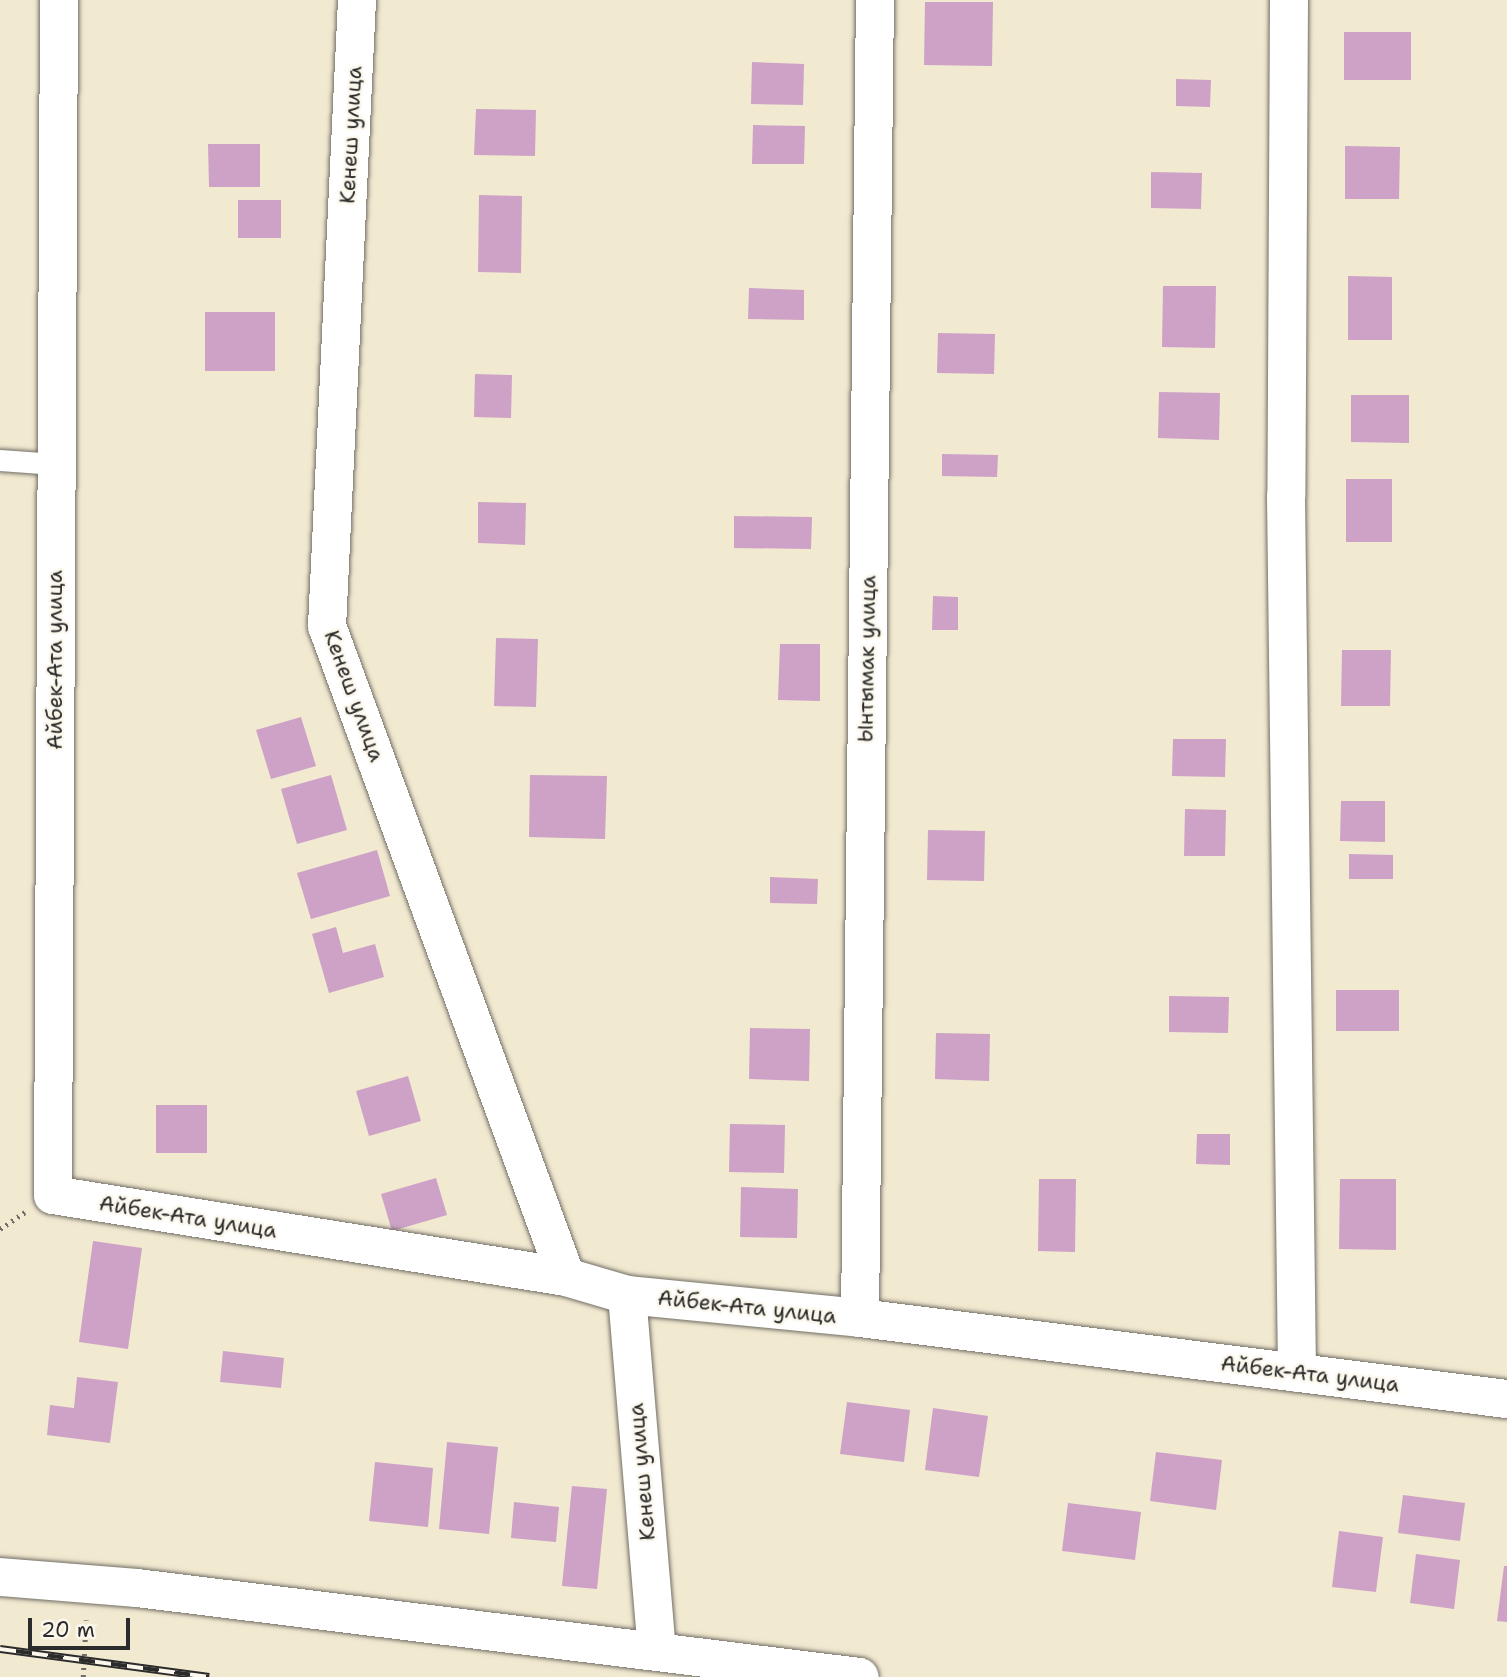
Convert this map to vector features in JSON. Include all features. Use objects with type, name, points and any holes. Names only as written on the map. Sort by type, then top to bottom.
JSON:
[{"type":"street","name":"Айбек-Ата улица","points":[[60,0],[52,1195],[566,1277],[627,1294],[860,1318],[1507,1399]]},
{"type":"street","name":"Кенеш улица","points":[[357,0],[327,626],[566,1277]]},
{"type":"street","name":"Ынтымак улица","points":[[860,1318],[875,0]]},
{"type":"street","points":[[1289,0],[1286,496],[1297,1373]]},
{"type":"street","name":"Кенеш улица","points":[[627,1294],[657,1649]]},
{"type":"street","points":[[0,1577],[136,1588],[657,1649],[860,1677]]},
{"type":"lane","points":[[0,460],[55,464]]},
{"type":"path","points":[[83,1677],[86,1660]]},
{"type":"building","points":[[925,2],[993,2],[992,66],[924,65]]},
{"type":"building","points":[[1344,32],[1411,32],[1411,80],[1344,80]]},
{"type":"building","points":[[752,62],[804,64],[803,105],[751,104]]},
{"type":"building","points":[[1176,79],[1211,80],[1210,107],[1176,106]]},
{"type":"building","points":[[476,109],[536,110],[535,156],[474,155]]},
{"type":"building","points":[[753,125],[805,126],[804,164],[752,164]]},
{"type":"building","points":[[208,144],[260,144],[260,187],[209,187]]},
{"type":"building","points":[[1345,146],[1400,147],[1399,199],[1345,199]]},
{"type":"building","points":[[1151,172],[1202,173],[1201,209],[1151,208]]},
{"type":"building","points":[[479,195],[522,196],[521,273],[478,272]]},
{"type":"building","points":[[238,200],[281,200],[281,238],[238,238]]},
{"type":"building","points":[[1348,276],[1392,277],[1392,340],[1348,340]]},
{"type":"building","points":[[1163,286],[1216,286],[1215,348],[1162,347]]},
{"type":"building","points":[[749,288],[804,290],[804,320],[748,319]]},
{"type":"building","points":[[205,312],[275,312],[275,371],[205,371]]},
{"type":"building","points":[[938,333],[995,334],[994,374],[937,373]]},
{"type":"building","points":[[475,374],[512,375],[511,418],[474,417]]},
{"type":"building","points":[[1159,392],[1220,393],[1219,440],[1158,438]]},
{"type":"building","points":[[1351,395],[1409,395],[1409,443],[1351,442]]},
{"type":"building","points":[[942,454],[998,455],[997,477],[942,476]]},
{"type":"building","points":[[1346,479],[1392,479],[1392,542],[1346,542]]},
{"type":"building","points":[[478,502],[526,503],[525,545],[478,543]]},
{"type":"building","points":[[734,516],[812,517],[811,549],[734,548]]},
{"type":"building","points":[[933,596],[958,597],[958,630],[932,630]]},
{"type":"building","points":[[496,638],[538,639],[536,707],[494,706]]},
{"type":"building","points":[[780,644],[820,644],[820,701],[778,700]]},
{"type":"building","points":[[1342,650],[1391,650],[1390,706],[1341,706]]},
{"type":"building","points":[[301,717],[316,766],[271,779],[256,730]]},
{"type":"building","points":[[1173,739],[1226,739],[1225,777],[1172,776]]},
{"type":"building","points":[[331,775],[347,830],[297,844],[281,789]]},
{"type":"building","points":[[530,775],[607,776],[605,839],[529,837]]},
{"type":"building","points":[[1341,801],[1385,801],[1385,842],[1340,841]]},
{"type":"building","points":[[1185,809],[1226,810],[1225,856],[1184,856]]},
{"type":"building","points":[[928,830],[985,831],[984,881],[927,880]]},
{"type":"building","points":[[377,850],[390,896],[311,919],[297,873]]},
{"type":"building","points":[[1349,854],[1393,855],[1393,879],[1349,879]]},
{"type":"building","points":[[770,877],[818,879],[817,904],[770,903]]},
{"type":"building","points":[[336,927],[343,953],[375,944],[384,977],[329,993],[312,934]]},
{"type":"building","points":[[1336,990],[1399,990],[1399,1031],[1336,1031]]},
{"type":"building","points":[[1169,996],[1229,997],[1228,1033],[1169,1032]]},
{"type":"building","points":[[750,1028],[810,1029],[809,1081],[749,1079]]},
{"type":"building","points":[[936,1033],[990,1034],[989,1081],[935,1079]]},
{"type":"building","points":[[408,1076],[421,1121],[369,1136],[356,1091]]},
{"type":"building","points":[[156,1105],[207,1105],[207,1153],[156,1153]]},
{"type":"building","points":[[730,1124],[785,1125],[784,1173],[729,1172]]},
{"type":"building","points":[[1197,1134],[1230,1134],[1230,1165],[1196,1164]]},
{"type":"building","points":[[436,1178],[447,1215],[392,1231],[381,1194]]},
{"type":"building","points":[[1039,1179],[1076,1179],[1075,1252],[1038,1251]]},
{"type":"building","points":[[1340,1179],[1396,1179],[1396,1250],[1339,1249]]},
{"type":"building","points":[[741,1187],[798,1189],[797,1238],[740,1237]]},
{"type":"building","points":[[93,1241],[142,1248],[128,1349],[79,1342]]},
{"type":"building","points":[[223,1351],[284,1358],[281,1388],[220,1382]]},
{"type":"building","points":[[77,1377],[118,1382],[110,1443],[47,1435],[50,1405],[74,1408]]},
{"type":"building","points":[[847,1402],[910,1410],[904,1462],[840,1454]]},
{"type":"building","points":[[933,1408],[988,1416],[979,1477],[925,1470]]},
{"type":"building","points":[[447,1442],[498,1447],[489,1534],[439,1529]]},
{"type":"building","points":[[1156,1452],[1222,1460],[1216,1510],[1150,1501]]},
{"type":"building","points":[[375,1462],[433,1468],[428,1527],[369,1521]]},
{"type":"building","points":[[572,1486],[607,1489],[597,1589],[562,1586]]},
{"type":"building","points":[[1403,1495],[1465,1503],[1460,1541],[1398,1533]]},
{"type":"building","points":[[514,1502],[559,1507],[556,1542],[511,1538]]},
{"type":"building","points":[[1068,1503],[1141,1512],[1135,1560],[1062,1551]]},
{"type":"building","points":[[1339,1531],[1383,1537],[1376,1592],[1332,1587]]},
{"type":"building","points":[[1416,1554],[1460,1560],[1454,1609],[1410,1603]]},
{"type":"building","points":[[1504,1566],[1507,1566],[1507,1622],[1497,1621]]},
{"type":"railway","points":[[0,1649],[209,1677]]}]
